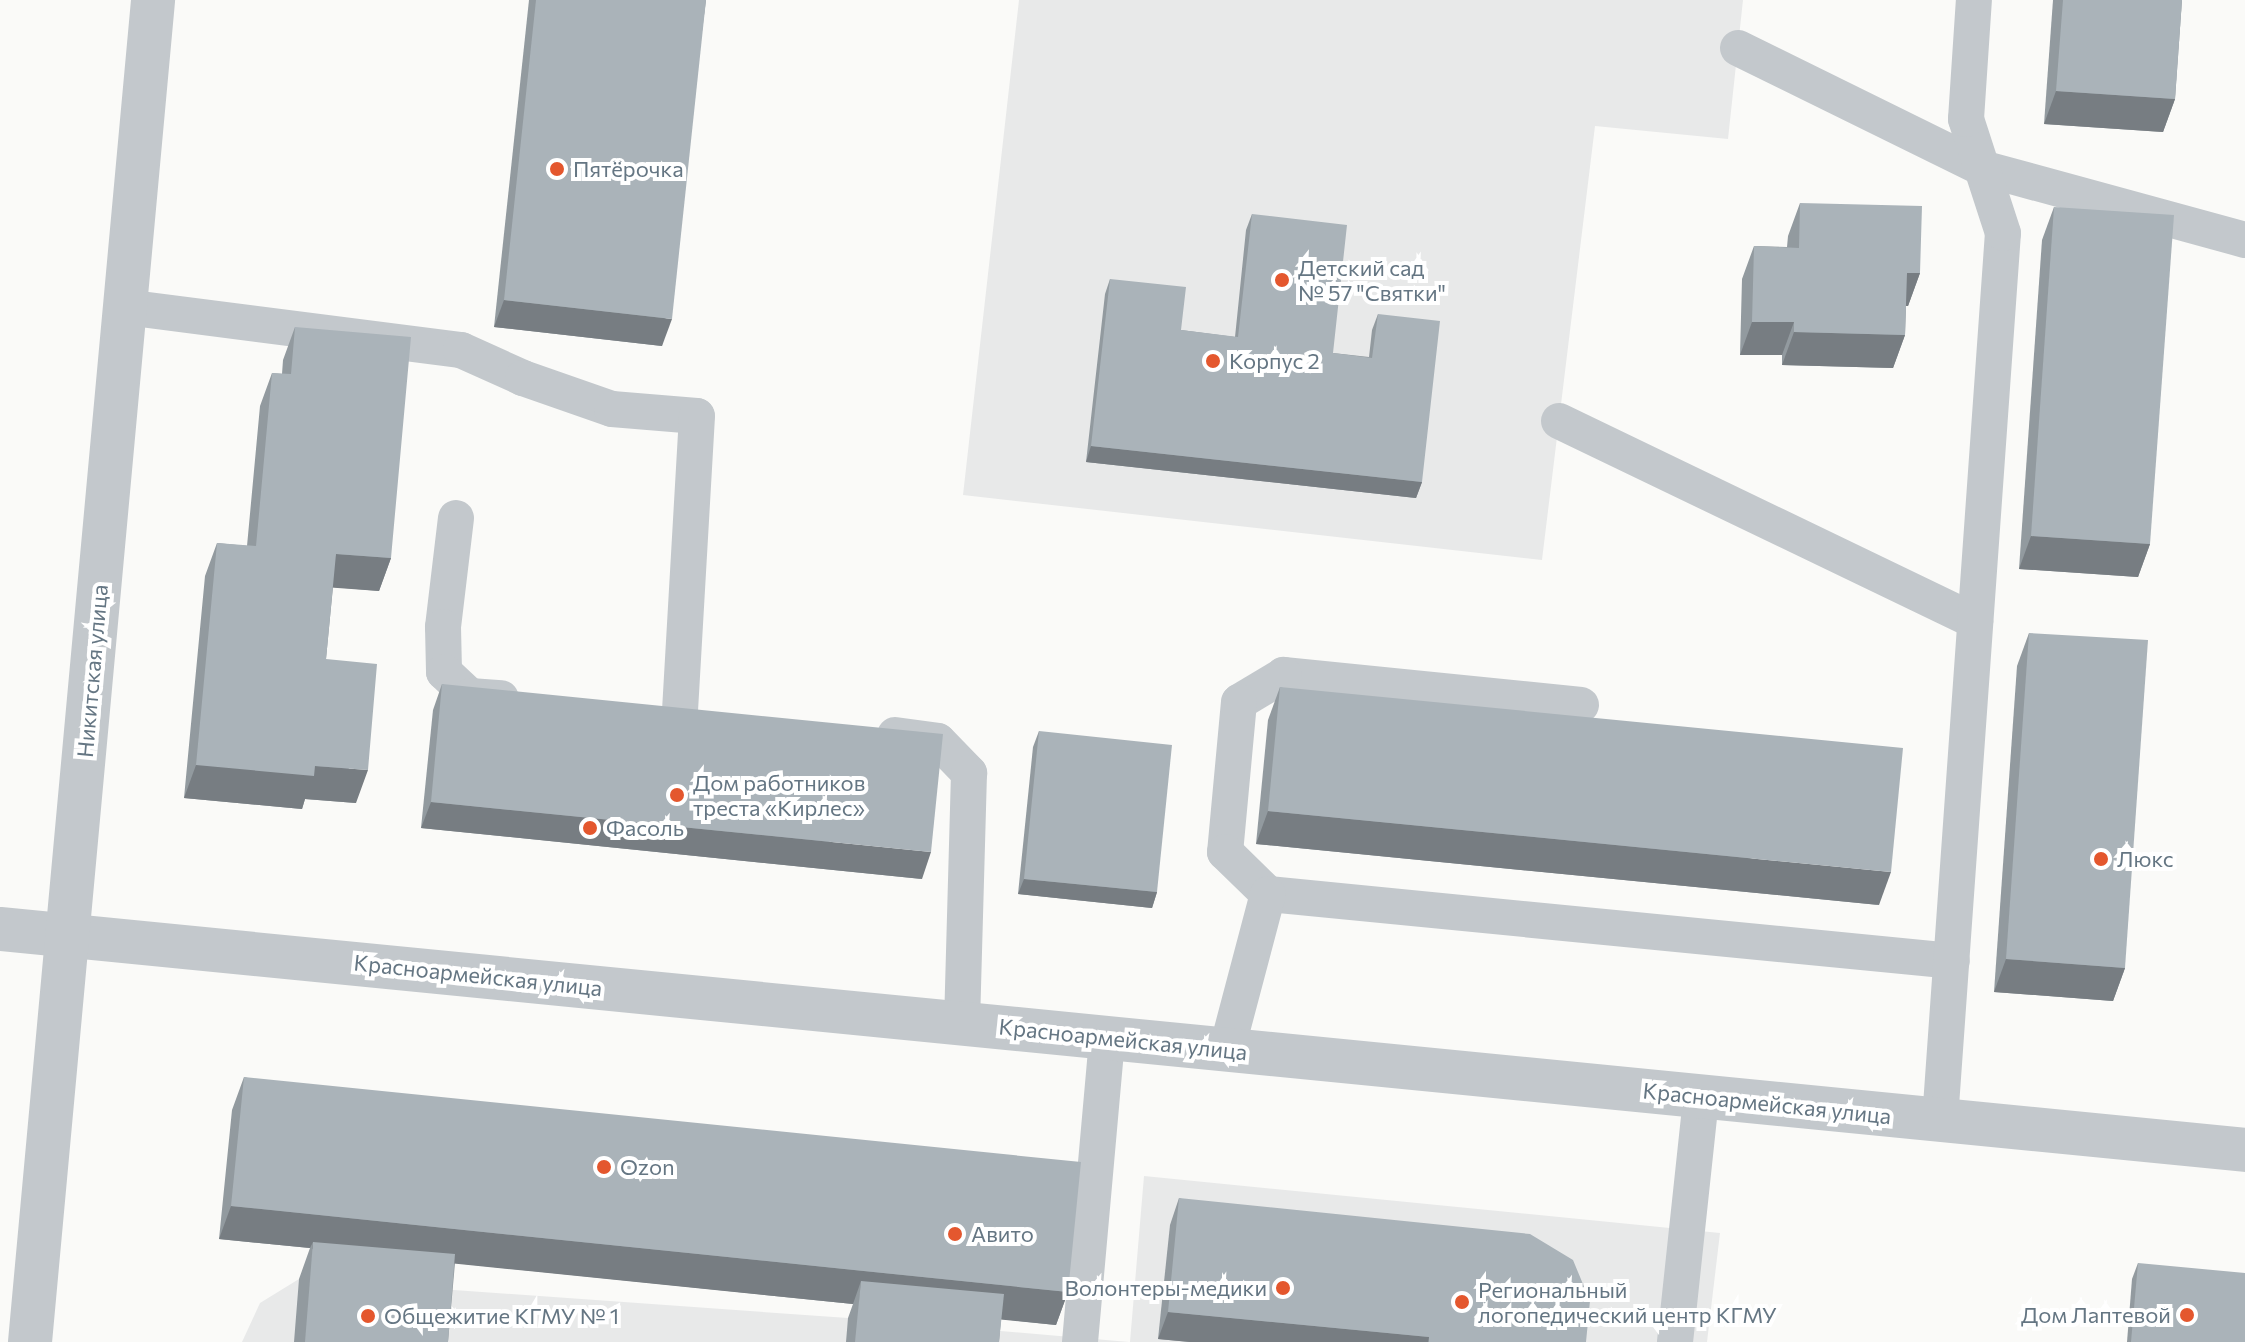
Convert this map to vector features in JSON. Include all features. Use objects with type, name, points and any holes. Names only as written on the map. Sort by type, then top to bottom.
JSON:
[{"type":"street","name":"Никитская улица","points":[[30,1342],[153,0]]},
{"type":"street","name":"Красноармейская улица","points":[[0,929],[2245,1150]]},
{"type":"lane","points":[[1940,1120],[2003,233],[1966,119],[1974,0]]},
{"type":"lane","points":[[1738,48],[1982,168],[2245,240]]},
{"type":"lane","points":[[125,307],[461,350],[523,378],[612,409],[697,416],[680,714]]},
{"type":"lane","points":[[1559,421],[1975,621]]},
{"type":"lane","points":[[456,518],[443,627],[444,672],[470,696],[530,701]]},
{"type":"lane","points":[[1581,705],[1284,675],[1239,702],[1225,852],[1268,894],[1952,961]]},
{"type":"lane","points":[[867,731],[938,741],[969,773],[962,1023]]},
{"type":"lane","points":[[1227,1049],[1268,894]]},
{"type":"lane","points":[[1080,1342],[1107,1037]]},
{"type":"lane","points":[[1675,1342],[1701,1097]]},
{"type":"shaded area","name":"Детский сад № 57 \"Святки\"","points":[[1019,0],[1743,0],[1728,139],[1595,126],[1542,560],[963,495]]},
{"type":"shaded area","points":[[1144,1176],[1720,1233],[1707,1342],[1130,1342]]},
{"type":"shaded area","points":[[299,1279],[848,1318],[1129,1342],[242,1342],[260,1303]]},
{"type":"building","points":[[536,0],[706,0],[672,319],[504,300]]},
{"type":"building","points":[[2063,0],[2182,0],[2175,99],[2056,91]]},
{"type":"building","points":[[1800,203],[1922,206],[1920,273],[1907,273],[1905,335],[1794,332],[1794,322],[1752,322],[1754,246],[1799,248]]},
{"type":"building","points":[[2054,207],[2174,215],[2150,544],[2031,536]]},
{"type":"building","name":"Корпус 2","points":[[1252,214],[1347,225],[1333,353],[1372,358],[1378,314],[1440,321],[1422,482],[1091,446],[1110,279],[1186,287],[1181,330],[1238,337]]},
{"type":"building","points":[[295,327],[411,337],[391,558],[336,554],[326,659],[377,664],[368,770],[315,766],[314,776],[196,765],[217,543],[256,546],[272,373],[291,374]]},
{"type":"building","points":[[2029,633],[2148,640],[2125,968],[2006,959]]},
{"type":"building","name":"Дом работников треста «Кирлес»","points":[[442,684],[943,734],[931,852],[431,802]]},
{"type":"building","points":[[1280,687],[1903,748],[1891,872],[1268,811]]},
{"type":"building","points":[[1039,731],[1172,745],[1157,892],[1024,879]]},
{"type":"building","points":[[244,1077],[1081,1162],[1068,1292],[231,1206]]},
{"type":"building","points":[[1179,1198],[1530,1234],[1573,1260],[1590,1301],[1586,1342],[1429,1342],[1429,1337],[1168,1312]]},
{"type":"building","points":[[313,1242],[455,1254],[448,1342],[305,1342]]},
{"type":"building","name":"Дом Лаптевой","points":[[2138,1263],[2245,1273],[2245,1342],[2131,1342]]},
{"type":"building","points":[[861,1281],[1004,1294],[999,1342],[855,1342]]},
{"type":"place","name":"Пятёрочка","points":[[557,169]]},
{"type":"place","name":"Детский сад № 57 \"Святки\"","points":[[1282,280]]},
{"type":"place","name":"Корпус 2","points":[[1213,361]]},
{"type":"place","name":"Дом работников треста «Кирлес»","points":[[677,795]]},
{"type":"place","name":"Фасоль","points":[[590,828]]},
{"type":"place","name":"Люкс","points":[[2101,859]]},
{"type":"place","name":"Ozon","points":[[604,1167]]},
{"type":"place","name":"Авито","points":[[955,1234]]},
{"type":"place","name":"Волонтеры-медики","points":[[1283,1288]]},
{"type":"place","name":"Региональный логопедический центр КГМУ","points":[[1462,1302]]},
{"type":"place","name":"Дом Лаптевой","points":[[2187,1315]]},
{"type":"place","name":"Общежитие КГМУ № 1","points":[[368,1316]]}]
